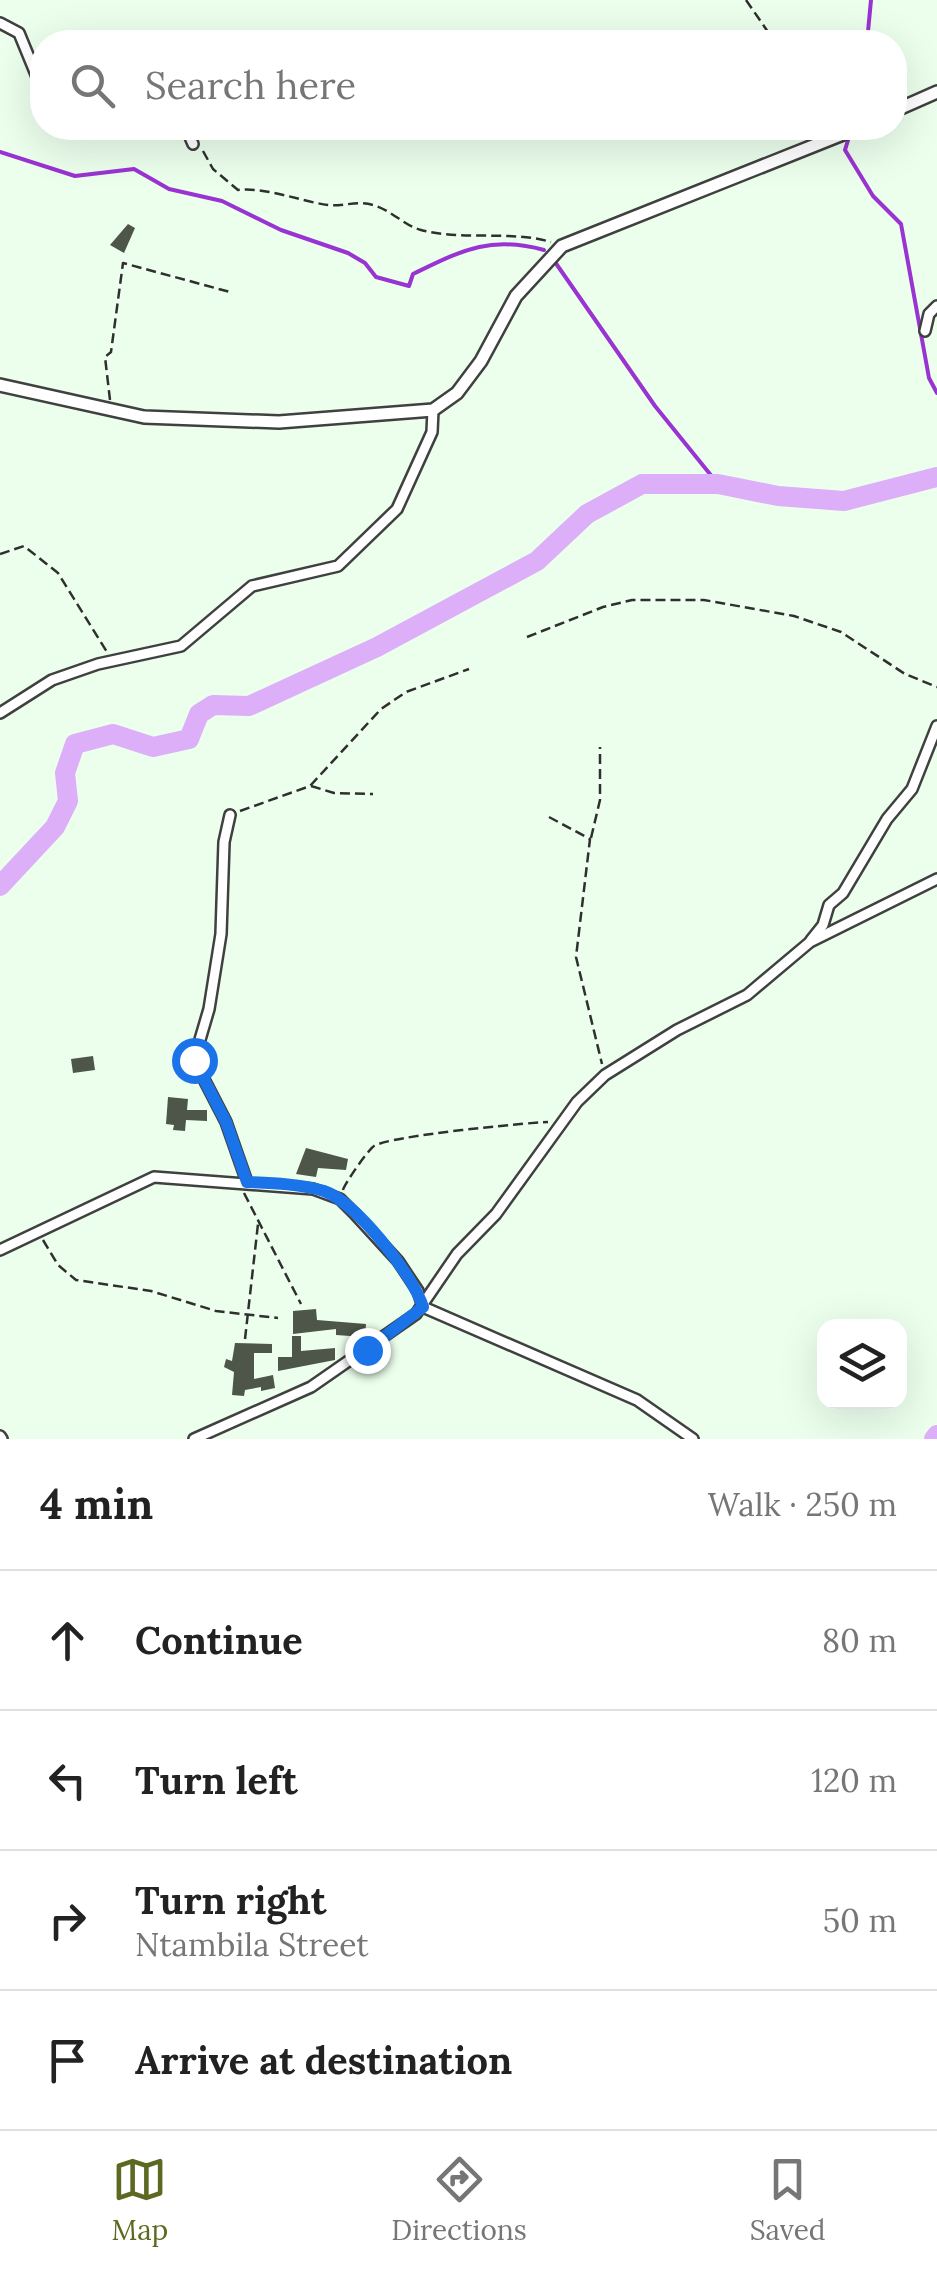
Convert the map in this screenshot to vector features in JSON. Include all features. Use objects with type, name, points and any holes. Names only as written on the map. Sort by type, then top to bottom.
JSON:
[{"type":"street","points":[[0,23],[19,34],[30,60]]},
{"type":"street","points":[[907,105],[937,92]]},
{"type":"street","points":[[191,140],[193,144]]},
{"type":"street","points":[[0,385],[110,411],[279,422],[433,410],[446,403],[470,376],[516,296],[562,246],[828,140]]},
{"type":"street","points":[[925,331],[925,322],[937,306]]},
{"type":"street","points":[[0,713],[52,680],[112,660],[181,646],[252,586],[338,566],[397,509],[432,432],[433,410]]},
{"type":"street","points":[[810,942],[829,905],[843,892],[887,819],[912,788],[937,726]]},
{"type":"street","points":[[230,815],[224,842],[220,934],[209,1008],[194,1060],[226,1122],[242,1183]]},
{"type":"street","points":[[194,1439],[311,1387],[423,1307],[457,1254],[496,1214],[564,1121],[604,1075],[677,1030],[747,995],[810,942],[937,879]]},
{"type":"street","points":[[0,1250],[99,1206],[144,1178],[188,1177],[312,1189],[340,1199],[398,1261],[423,1307],[637,1400],[693,1439]]},
{"type":"path","points":[[746,0],[767,30]]},
{"type":"path","points":[[193,144],[238,190],[255,188],[331,206],[356,201],[399,215],[425,231],[484,240],[532,237],[562,246]]},
{"type":"path","points":[[110,411],[106,357],[111,352],[123,263],[230,292]]},
{"type":"path","points":[[0,554],[24,546],[58,573],[112,660]]},
{"type":"path","points":[[528,638],[603,607],[632,600],[704,600],[794,616],[841,632],[904,674],[937,688]]},
{"type":"path","points":[[230,815],[310,786],[381,709],[406,692],[469,669]]},
{"type":"path","points":[[600,746],[600,800],[590,839],[576,957],[604,1075]]},
{"type":"path","points":[[310,786],[334,794],[373,794]]},
{"type":"path","points":[[549,817],[590,839]]},
{"type":"path","points":[[340,1199],[346,1179],[375,1145],[489,1125],[564,1121]]},
{"type":"path","points":[[242,1183],[258,1223],[301,1304]]},
{"type":"path","points":[[245,1339],[258,1223]]},
{"type":"path","points":[[35,1232],[49,1244],[58,1265],[76,1280],[120,1284],[200,1308],[278,1318]]},
{"type":"building","points":[[128,224],[135,228],[124,253],[110,245]]},
{"type":"building","points":[[93,1056],[95,1070],[73,1073],[71,1059]]},
{"type":"building","points":[[168,1097],[188,1099],[187,1110],[207,1110],[207,1121],[186,1120],[185,1131],[173,1130],[174,1125],[166,1124]]},
{"type":"building","points":[[306,1148],[348,1159],[346,1170],[318,1168],[316,1177],[296,1174]]},
{"type":"building","points":[[316,1309],[317,1320],[366,1324],[365,1337],[336,1335],[336,1329],[293,1334],[293,1311]]},
{"type":"building","points":[[292,1336],[301,1336],[301,1351],[335,1348],[335,1360],[278,1371],[278,1357],[292,1357]]},
{"type":"building","points":[[235,1343],[272,1344],[272,1353],[254,1353],[254,1379],[273,1375],[275,1388],[261,1391],[261,1387],[245,1390],[244,1396],[232,1395],[234,1372],[224,1367],[226,1359],[232,1361]]},
{"type":"waterway","points":[[868,30],[871,0]]},
{"type":"waterway","points":[[848,140],[845,150],[873,196],[901,224],[929,378],[937,393]]},
{"type":"waterway","points":[[0,152],[75,176],[134,169],[169,189],[222,201],[281,230],[348,253],[365,263],[376,277],[409,286],[413,274],[476,248],[507,244],[544,250]]},
{"type":"waterway","points":[[555,262],[655,406],[718,484]]},
{"type":"waterway","points":[[0,886],[55,827],[68,801],[65,773],[75,744],[113,734],[153,747],[189,739],[199,714],[213,705],[249,706],[377,647],[537,561],[587,514],[642,484],[718,484],[778,496],[844,501],[937,477]]},
{"type":"waterway","points":[[934,1439],[937,1435]]},
{"type":"route","points":[[194,1060],[226,1122],[247,1182],[312,1189],[340,1199],[398,1261],[418,1291],[423,1307],[367,1350]]}]
